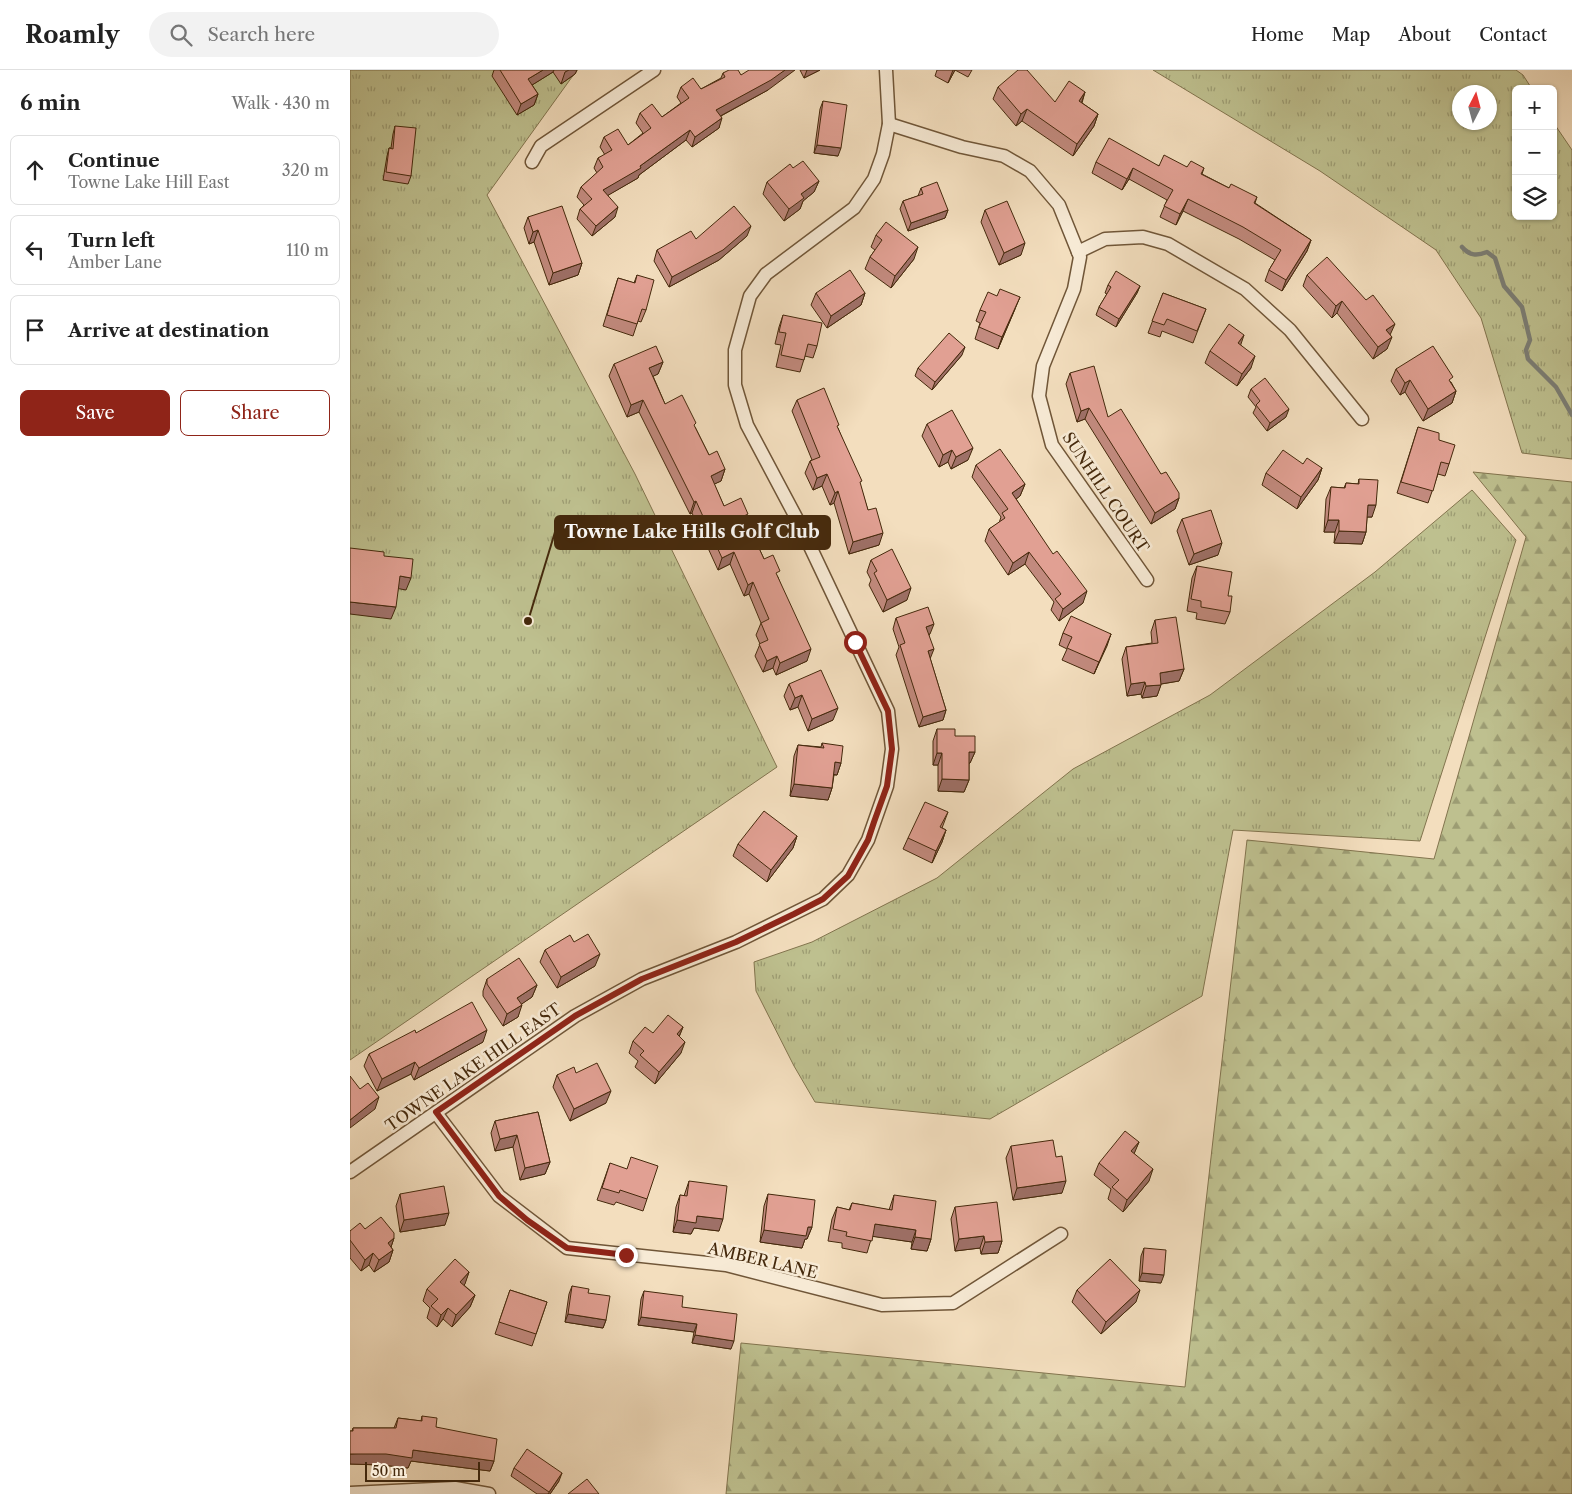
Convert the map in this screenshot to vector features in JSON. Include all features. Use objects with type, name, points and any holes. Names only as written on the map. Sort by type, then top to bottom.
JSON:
[{"type":"street","points":[[532,162],[541,146],[654,70]]},
{"type":"street","name":"TOWNE LAKE HILL EAST","points":[[350,1172],[575,1016],[642,979],[736,942],[823,899],[848,876],[868,840],[887,786],[892,749],[888,711],[798,521],[747,425],[735,385],[735,350],[750,296],[766,274],[854,208],[874,179],[884,154],[889,124],[886,70]]},
{"type":"street","name":"SUNHILL COURT","points":[[889,124],[962,147],[1004,156],[1030,171],[1059,205],[1080,257],[1074,289],[1043,366],[1039,396],[1052,445],[1147,580]]},
{"type":"street","points":[[1078,252],[1105,239],[1143,237],[1168,244],[1246,289],[1290,330],[1362,419]]},
{"type":"street","name":"AMBER LANE","points":[[436,1112],[499,1196],[567,1248],[726,1265],[882,1305],[891,1305],[953,1303],[1061,1234]]},
{"type":"street","points":[[350,1493],[455,1488],[489,1494]]},
{"type":"green space","points":[[350,70],[577,70],[487,195],[635,474],[777,767],[350,1060]]},
{"type":"green space","points":[[1153,70],[1516,70],[1523,75],[1529,85],[1512,85],[1512,220],[1557,220],[1557,128],[1572,150],[1572,459],[1522,453],[1481,318],[1436,250],[1320,171]]},
{"type":"green space","points":[[1473,472],[1572,482],[1572,1494],[726,1494],[741,1343],[1185,1387],[1247,840],[1434,859],[1526,537]]},
{"type":"green space","points":[[1472,490],[1516,540],[1420,841],[1233,830],[1202,996],[990,1119],[815,1102],[794,1066],[756,991],[754,962],[812,942],[937,878],[1073,769],[1210,695],[1375,572]]},
{"type":"building","points":[[500,70],[543,70],[528,79],[538,94],[521,104]]},
{"type":"building","points":[[729,70],[738,70],[741,75],[749,70],[785,70],[771,80],[716,110],[722,118],[695,137],[690,130],[640,166],[641,168],[603,190],[618,207],[596,226],[580,209],[592,199],[581,187],[603,167],[598,158],[612,150],[604,137],[618,129],[628,145],[651,128],[640,113],[652,104],[662,117],[689,98],[681,87],[693,78],[701,89],[725,77],[723,73]]},
{"type":"building","points":[[1018,70],[1027,70],[1055,102],[1069,81],[1085,92],[1079,101],[1098,114],[1077,144],[1027,109],[1021,114],[998,87]]},
{"type":"building","points":[[823,101],[847,105],[841,148],[817,145]]},
{"type":"building","points":[[395,126],[416,128],[411,176],[386,172],[389,148],[393,149]]},
{"type":"building","points":[[1109,138],[1159,166],[1164,155],[1187,167],[1191,161],[1204,168],[1201,174],[1229,188],[1231,184],[1257,197],[1254,203],[1311,240],[1286,280],[1269,270],[1281,250],[1243,227],[1188,199],[1180,214],[1164,206],[1173,190],[1133,168],[1127,179],[1096,162]]},
{"type":"building","points":[[803,161],[819,181],[801,194],[804,198],[789,209],[767,182],[790,164],[793,168]]},
{"type":"building","points":[[937,182],[948,210],[911,223],[903,201],[923,194],[921,188]]},
{"type":"building","points":[[1007,201],[1025,243],[1004,253],[985,210]]},
{"type":"building","points":[[562,206],[582,263],[553,273],[538,230],[533,232],[528,217]]},
{"type":"building","points":[[734,206],[751,226],[723,250],[672,277],[657,250],[691,231],[696,239]]},
{"type":"building","points":[[886,222],[918,247],[895,276],[870,257],[882,240],[876,235]]},
{"type":"building","points":[[1327,257],[1366,300],[1373,295],[1395,324],[1386,330],[1392,337],[1378,347],[1342,301],[1336,306],[1307,275]]},
{"type":"building","points":[[850,270],[865,293],[831,316],[816,293]]},
{"type":"building","points":[[1116,271],[1140,286],[1119,319],[1099,307],[1111,287],[1108,285]]},
{"type":"building","points":[[637,275],[654,280],[646,310],[642,309],[637,324],[607,315],[618,278],[635,283]]},
{"type":"building","points":[[1000,289],[1020,297],[1002,337],[979,327],[986,312],[980,310],[988,292],[997,296]]},
{"type":"building","points":[[1163,293],[1206,309],[1197,331],[1167,319],[1164,325],[1152,321]]},
{"type":"building","points":[[783,315],[822,323],[817,346],[808,344],[804,360],[781,355],[786,333],[779,332]]},
{"type":"building","points":[[1229,324],[1244,335],[1238,343],[1255,356],[1242,374],[1210,351]]},
{"type":"building","points":[[949,333],[965,347],[935,382],[918,368]]},
{"type":"building","points":[[656,346],[663,362],[649,368],[665,404],[682,395],[709,455],[717,451],[725,469],[711,476],[724,506],[741,498],[748,514],[744,516],[764,559],[773,555],[780,571],[776,573],[811,649],[780,663],[777,656],[767,661],[759,644],[768,640],[761,623],[769,619],[753,582],[748,585],[734,552],[722,558],[696,501],[694,502],[643,400],[631,405],[614,364]]},
{"type":"building","points":[[1433,346],[1453,377],[1449,380],[1456,391],[1428,409],[1410,380],[1405,383],[1396,369]]},
{"type":"building","points":[[1094,366],[1108,417],[1121,409],[1161,474],[1166,472],[1179,493],[1179,498],[1155,513],[1089,408],[1081,411],[1070,373]]},
{"type":"building","points":[[1265,378],[1289,409],[1270,423],[1256,405],[1260,401],[1251,389]]},
{"type":"building","points":[[824,388],[839,425],[837,426],[862,481],[860,482],[868,510],[876,508],[883,533],[853,542],[838,491],[835,493],[827,474],[817,478],[810,461],[820,457],[797,400]]},
{"type":"building","points":[[952,410],[973,448],[956,457],[952,450],[943,455],[927,424]]},
{"type":"building","points":[[1418,427],[1439,433],[1439,440],[1455,445],[1449,464],[1441,462],[1433,491],[1401,482]]},
{"type":"building","points":[[1000,449],[1025,484],[1012,493],[1053,554],[1057,551],[1087,591],[1063,609],[1055,599],[1061,594],[1029,552],[1013,563],[989,529],[1005,518],[1002,513],[1008,509],[976,465]]},
{"type":"building","points":[[1283,450],[1303,464],[1307,458],[1322,468],[1301,497],[1266,473]]},
{"type":"building","points":[[1359,479],[1378,480],[1376,505],[1368,505],[1366,532],[1339,531],[1339,520],[1328,520],[1331,487],[1345,488],[1346,483],[1359,484]]},
{"type":"building","points":[[1211,510],[1222,543],[1194,554],[1182,519]]},
{"type":"building","points":[[350,548],[384,552],[384,556],[413,559],[411,578],[400,576],[396,607],[350,602]]},
{"type":"building","points":[[892,549],[911,588],[887,600],[874,573],[877,571],[871,560]]},
{"type":"building","points":[[1197,566],[1232,572],[1228,596],[1232,596],[1230,612],[1201,607],[1201,601],[1191,599]]},
{"type":"building","points":[[928,607],[934,624],[926,627],[934,649],[928,651],[946,710],[923,717],[900,645],[905,643],[896,618]]},
{"type":"building","points":[[1071,616],[1111,634],[1099,662],[1067,648],[1072,637],[1063,633]]},
{"type":"building","points":[[1176,617],[1184,669],[1160,673],[1161,685],[1146,686],[1145,682],[1131,684],[1126,647],[1158,643],[1155,620]]},
{"type":"building","points":[[821,670],[838,708],[812,719],[802,695],[795,698],[789,684]]},
{"type":"building","points":[[937,729],[955,729],[955,736],[975,736],[975,752],[969,752],[969,780],[942,779],[942,753],[937,753]]},
{"type":"building","points":[[822,743],[843,746],[841,763],[835,762],[832,788],[794,784],[798,745],[824,748]]},
{"type":"building","points":[[925,802],[948,812],[940,827],[946,830],[936,851],[908,838]]},
{"type":"building","points":[[764,811],[797,836],[771,870],[738,844]]},
{"type":"building","points":[[588,934],[600,954],[561,977],[545,950],[570,935],[574,942]]},
{"type":"building","points":[[519,958],[537,985],[517,998],[522,1005],[507,1014],[487,984],[487,979]]},
{"type":"building","points":[[472,1002],[487,1030],[419,1068],[415,1062],[382,1079],[369,1054],[415,1030],[416,1033]]},
{"type":"building","points":[[668,1015],[683,1027],[677,1034],[685,1042],[659,1072],[640,1055],[644,1051],[633,1041],[645,1027],[653,1033]]},
{"type":"building","points":[[597,1063],[611,1091],[574,1109],[557,1075],[574,1067],[576,1073]]},
{"type":"building","points":[[350,1076],[360,1089],[368,1083],[379,1097],[350,1120]]},
{"type":"building","points":[[538,1112],[550,1162],[525,1168],[517,1135],[500,1139],[495,1121]]},
{"type":"building","points":[[1125,1131],[1139,1142],[1131,1151],[1153,1169],[1127,1200],[1112,1187],[1119,1180],[1099,1163]]},
{"type":"building","points":[[1053,1140],[1056,1157],[1062,1156],[1066,1181],[1017,1188],[1011,1146]]},
{"type":"building","points":[[631,1157],[658,1166],[647,1199],[620,1190],[619,1193],[602,1188],[610,1163],[627,1169]]},
{"type":"building","points":[[689,1181],[727,1186],[723,1219],[697,1216],[696,1223],[677,1220],[680,1195],[687,1196]]},
{"type":"building","points":[[444,1186],[449,1213],[404,1220],[400,1194]]},
{"type":"building","points":[[768,1194],[815,1200],[812,1227],[808,1227],[806,1236],[764,1230]]},
{"type":"building","points":[[894,1195],[936,1201],[931,1239],[915,1237],[916,1230],[875,1224],[872,1241],[846,1236],[847,1232],[833,1229],[837,1207],[850,1210],[852,1203],[892,1210]]},
{"type":"building","points":[[997,1202],[1002,1241],[985,1242],[984,1236],[959,1239],[955,1207]]},
{"type":"building","points":[[381,1217],[394,1233],[394,1238],[388,1243],[393,1250],[379,1260],[373,1253],[365,1260],[350,1240],[350,1231],[360,1223],[365,1229]]},
{"type":"building","points":[[1144,1248],[1166,1250],[1164,1275],[1142,1273]]},
{"type":"building","points":[[455,1259],[469,1272],[460,1282],[475,1295],[456,1315],[448,1308],[441,1315],[431,1306],[438,1299],[427,1289]]},
{"type":"building","points":[[1110,1259],[1140,1290],[1106,1322],[1077,1290]]},
{"type":"building","points":[[572,1286],[589,1289],[588,1293],[610,1296],[606,1320],[568,1314]]},
{"type":"building","points":[[510,1290],[547,1302],[536,1334],[499,1322]]},
{"type":"building","points":[[644,1291],[683,1296],[682,1307],[737,1314],[734,1341],[695,1335],[697,1324],[641,1317]]},
{"type":"building","points":[[422,1416],[437,1418],[436,1427],[497,1439],[494,1461],[413,1450],[412,1458],[386,1454],[350,1454],[350,1431],[353,1431],[353,1428],[396,1428],[398,1418],[422,1421]]},
{"type":"building","points":[[527,1449],[562,1473],[549,1492],[514,1468]]},
{"type":"building","points":[[587,1479],[599,1494],[568,1494]]},
{"type":"waterway","points":[[1462,247],[1471,254],[1477,255],[1487,252],[1495,258],[1504,286],[1522,307],[1530,340],[1526,350],[1528,359],[1556,387],[1572,415]]},
{"type":"place","name":"Towne Lake Hills Golf Club","points":[[528,621]]},
{"type":"route","points":[[626,1255],[567,1248],[527,1220],[499,1196],[436,1112],[575,1016],[642,979],[736,942],[794,914],[823,899],[848,876],[868,840],[887,786],[892,749],[888,711],[855,642]]}]
